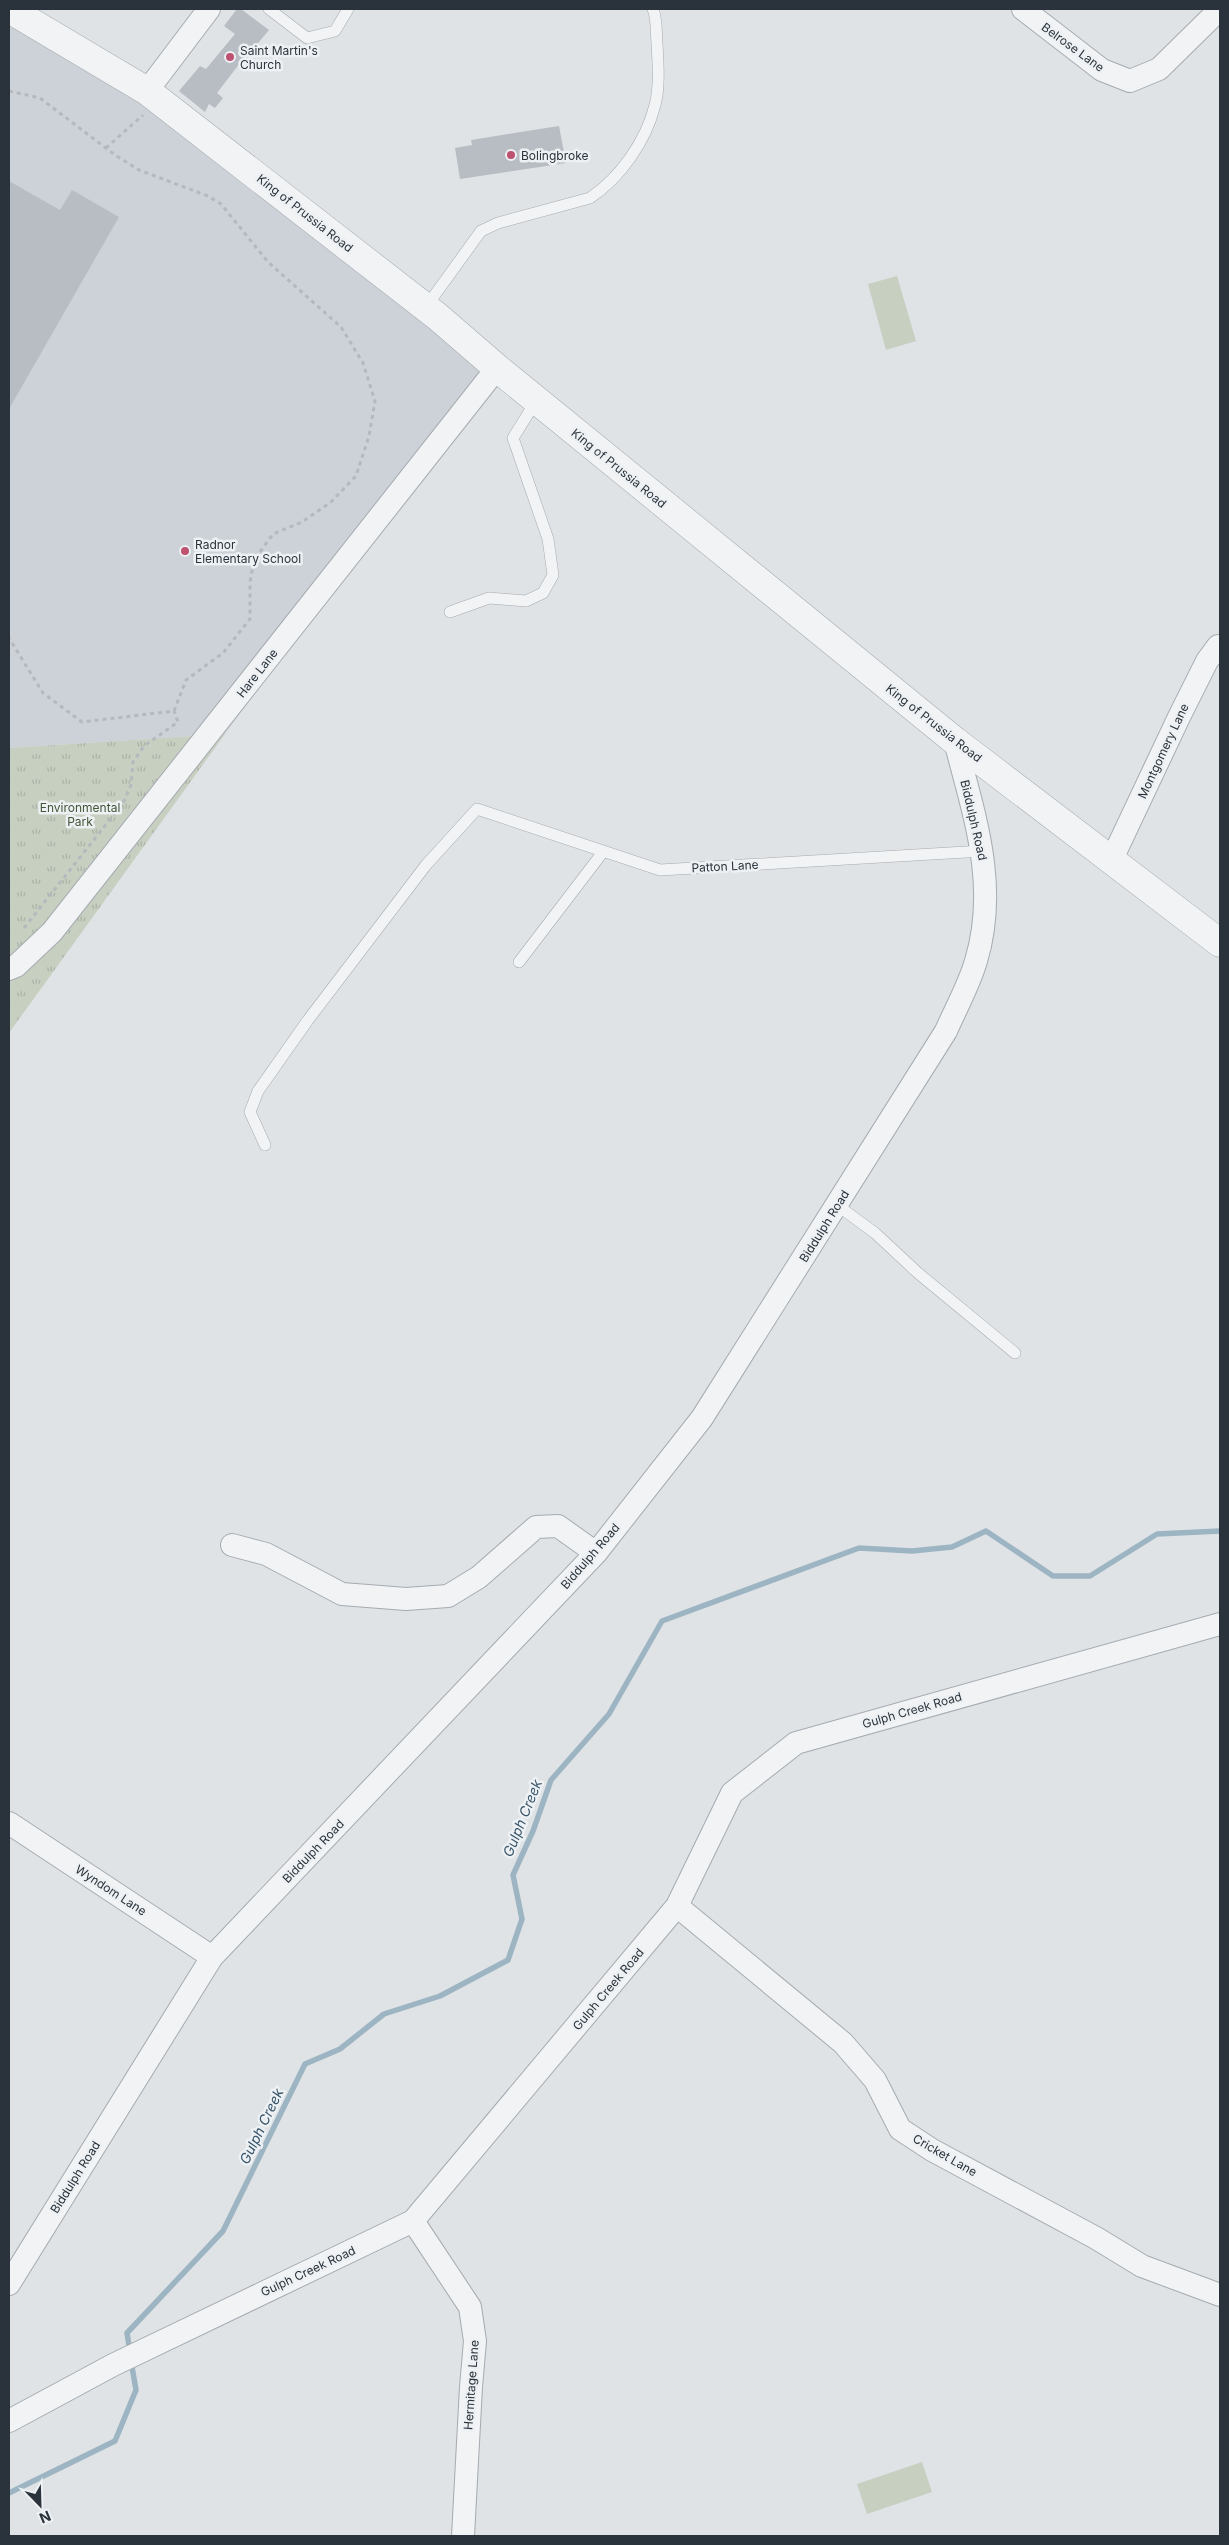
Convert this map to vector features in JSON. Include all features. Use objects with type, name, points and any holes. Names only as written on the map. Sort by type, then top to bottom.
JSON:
[{"type":"street","name":"King of Prussia Road","points":[[9,9],[36,20],[153,96],[426,307],[536,400],[955,741],[1220,941]]},
{"type":"street","points":[[153,96],[209,9]]},
{"type":"street","name":"Belrose Lane","points":[[1022,9],[1102,70],[1130,81],[1159,69],[1220,9]]},
{"type":"street","name":"Hare Lane","points":[[9,969],[16,966],[52,932],[497,368]]},
{"type":"street","name":"Montgomery Lane","points":[[1112,860],[1179,717],[1207,661],[1218,646]]},
{"type":"street","name":"Biddulph Road","points":[[9,2284],[212,1957],[596,1553],[702,1418],[946,1031],[976,961],[986,909],[983,851],[955,741]]},
{"type":"street","points":[[232,1545],[266,1554],[312,1580],[342,1594],[406,1599],[448,1596],[479,1578],[536,1527],[558,1526],[596,1553]]},
{"type":"street","name":"Gulph Creek Road","points":[[9,2421],[113,2365],[413,2221],[677,1906],[732,1793],[796,1743],[1220,1624]]},
{"type":"street","name":"Wyndom Lane","points":[[9,1823],[212,1957]]},
{"type":"street","name":"Cricket Lane","points":[[677,1906],[844,2043],[875,2080],[900,2129],[932,2150],[1096,2238],[1142,2266],[1220,2295]]},
{"type":"street","name":"Hermitage Lane","points":[[413,2221],[470,2307],[472,2316],[476,2342],[471,2387],[463,2536]]},
{"type":"lane","points":[[269,9],[307,38],[334,31],[348,9]]},
{"type":"lane","points":[[426,307],[481,231],[498,223],[590,198],[603,189],[619,173],[641,138],[656,104],[658,61],[653,9]]},
{"type":"lane","points":[[450,612],[489,598],[526,601],[543,592],[553,575],[548,539],[513,438],[536,400]]},
{"type":"lane","name":"Patton Lane","points":[[265,1145],[250,1112],[258,1091],[308,1020],[426,865],[477,809],[660,870],[983,851]]},
{"type":"lane","points":[[519,962],[603,852]]},
{"type":"lane","points":[[837,1205],[875,1233],[918,1273],[1015,1353]]},
{"type":"path","points":[[9,91],[40,98],[106,148],[140,170],[208,196],[220,204],[268,262],[341,326],[364,363],[375,401],[369,436],[356,476],[331,502],[302,522],[273,534],[254,560],[250,582],[250,619],[223,653],[186,680],[174,711],[178,722],[144,746],[133,762],[131,786],[123,803],[20,933]]},
{"type":"path","points":[[106,148],[153,96]]},
{"type":"path","points":[[9,638],[43,693],[82,722],[174,711]]},
{"type":"shaded area","name":"Radnor Elementary School","points":[[9,9],[147,91],[497,368],[225,734],[9,748]]},
{"type":"green space","points":[[897,276],[916,341],[886,350],[868,284]]},
{"type":"green space","name":"Environmental Park","points":[[225,734],[9,1033],[9,748]]},
{"type":"green space","points":[[922,2462],[932,2492],[867,2514],[857,2484]]},
{"type":"building","name":"Saint Martin's Church","points":[[237,9],[241,9],[269,30],[254,48],[253,46],[217,93],[223,98],[215,108],[209,104],[205,112],[179,91],[200,66],[206,69],[235,34],[224,26]]},
{"type":"building","name":"Bolingbroke","points":[[559,126],[566,163],[460,179],[455,148],[472,145],[471,140]]},
{"type":"building","points":[[9,181],[60,210],[72,190],[119,217],[9,409]]},
{"type":"waterway","name":"Gulph Creek","points":[[130,2352],[127,2333],[223,2231],[305,2064],[340,2049],[384,2014],[440,1996],[508,1960],[522,1919],[513,1875],[533,1831],[551,1780],[609,1714],[662,1621],[859,1548],[912,1551],[952,1547],[986,1531],[1053,1576],[1090,1576],[1157,1534],[1220,1531]]},
{"type":"waterway","name":"Gulph Creek","points":[[9,2493],[115,2441],[136,2390],[131,2361]]},
{"type":"place","name":"Saint Martin's Church","points":[[230,57]]},
{"type":"place","name":"Bolingbroke","points":[[511,155]]},
{"type":"place","name":"Radnor Elementary School","points":[[185,551]]}]
